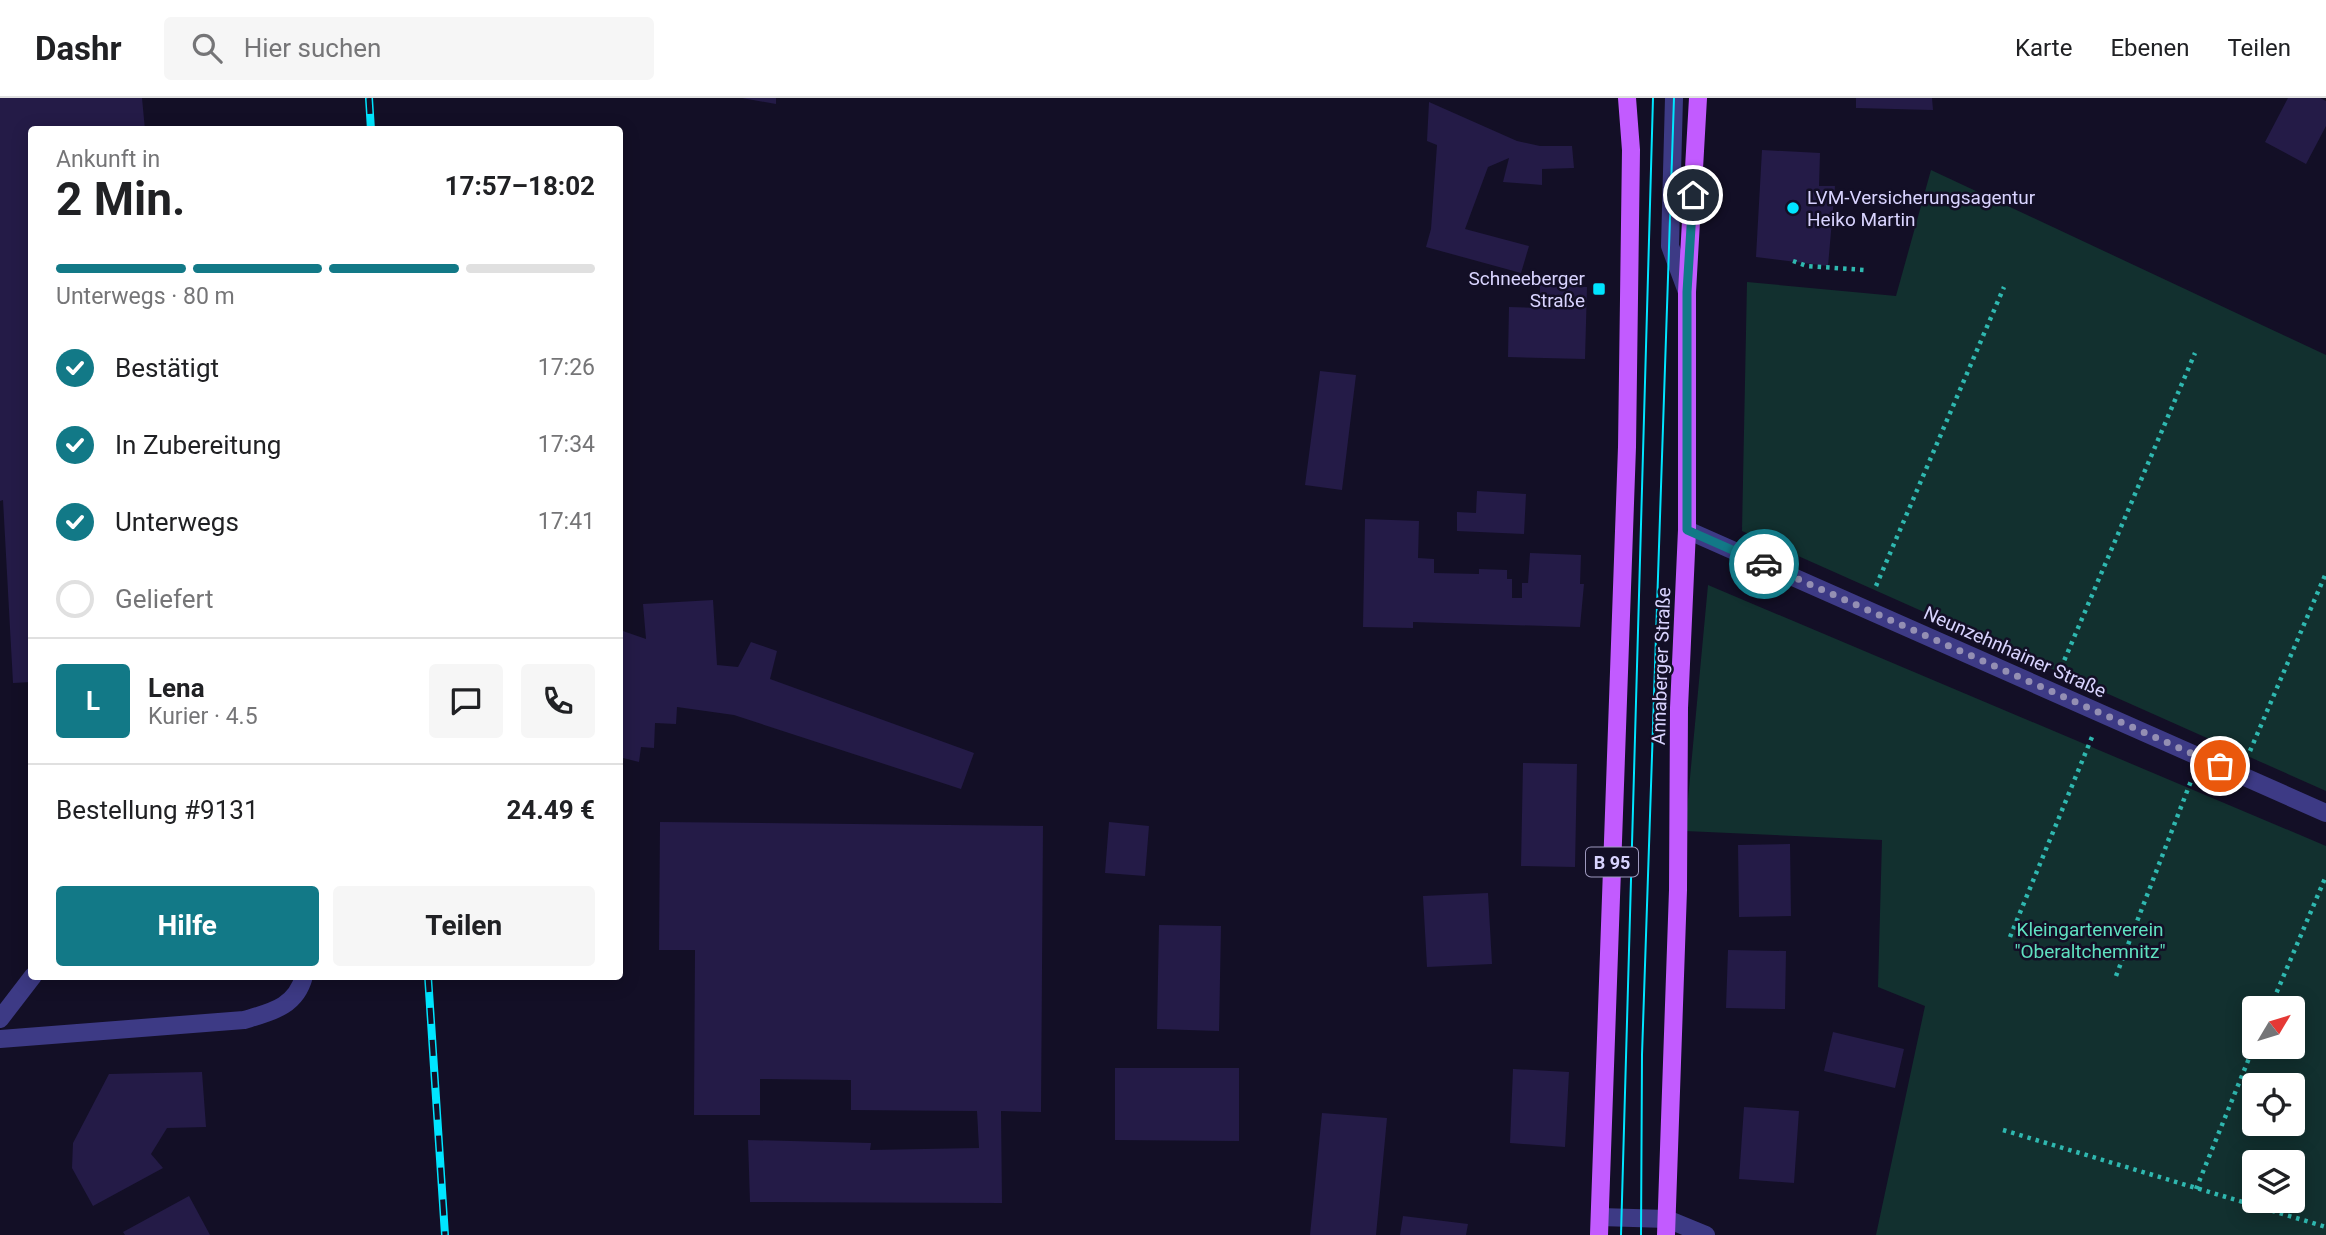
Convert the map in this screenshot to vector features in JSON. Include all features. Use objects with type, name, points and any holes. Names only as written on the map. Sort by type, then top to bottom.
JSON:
[{"type":"main road","name":"B 95","points":[[1600,1226],[1627,433],[1631,150],[1627,98]]},
{"type":"main road","name":"Annaberger Straße","points":[[1667,1227],[1678,890],[1679,708],[1687,530],[1687,292],[1699,98]]},
{"type":"street","points":[[1674,98],[1670,246],[1687,292]]},
{"type":"street","name":"Neunzehnhainer Straße","points":[[1687,530],[2326,813]]},
{"type":"street","points":[[0,1019],[30,980]]},
{"type":"street","points":[[0,1039],[244,1020],[279,1009],[300,992],[303,980]]},
{"type":"street","points":[[1600,1226],[1667,1227],[1706,1235]]},
{"type":"path","points":[[1793,261],[1807,266],[1864,270]]},
{"type":"path","points":[[1866,609],[2004,287]]},
{"type":"path","points":[[2051,691],[2196,353]]},
{"type":"path","points":[[2240,775],[2326,573]]},
{"type":"path","points":[[2010,937],[2101,714]]},
{"type":"path","points":[[2116,976],[2200,757]]},
{"type":"path","points":[[2275,996],[2326,876]]},
{"type":"path","points":[[2196,1189],[2249,1059]]},
{"type":"path","points":[[2003,1130],[2326,1227]]},
{"type":"green space","points":[[1931,170],[2326,355],[2326,791],[1742,531],[1747,282],[1896,296]]},
{"type":"green space","name":"Kleingartenverein \"Oberaltchemnitz\"","points":[[1708,585],[2326,846],[2326,1235],[1876,1235],[1925,1006],[1878,987],[1882,840],[1685,831]]},
{"type":"building","points":[[0,98],[142,98],[145,126],[28,126],[28,682],[13,683],[3,500],[0,501]]},
{"type":"building","points":[[742,98],[776,98],[776,104]]},
{"type":"building","points":[[1856,98],[1932,98],[1933,110],[1856,108]]},
{"type":"building","points":[[2288,98],[2320,98],[2326,101],[2326,126],[2306,164],[2265,142]]},
{"type":"building","points":[[1429,102],[1517,141],[1540,146],[1572,146],[1574,168],[1542,169],[1542,185],[1503,182],[1509,158],[1488,167],[1465,229],[1529,246],[1521,273],[1426,247],[1431,229],[1437,145],[1427,141]]},
{"type":"building","points":[[1762,150],[1820,153],[1819,186],[1835,186],[1828,266],[1756,257]]},
{"type":"building","points":[[1540,285],[1587,287],[1585,359],[1508,357],[1509,307],[1540,308]]},
{"type":"building","points":[[1320,371],[1356,375],[1342,490],[1305,485]]},
{"type":"building","points":[[1477,491],[1526,494],[1524,534],[1457,531],[1457,512],[1476,513]]},
{"type":"building","points":[[1365,519],[1419,521],[1418,558],[1434,559],[1434,573],[1479,574],[1479,569],[1507,570],[1507,579],[1512,579],[1512,598],[1522,598],[1522,583],[1528,583],[1530,553],[1581,555],[1580,584],[1584,584],[1580,627],[1413,622],[1413,628],[1363,627]]},
{"type":"building","points":[[713,600],[717,665],[738,667],[751,642],[777,651],[770,679],[974,753],[961,789],[734,715],[677,707],[676,724],[655,723],[654,748],[641,747],[639,762],[623,758],[623,631],[646,639],[643,604]]},
{"type":"building","points":[[1523,763],[1577,764],[1575,867],[1521,866]]},
{"type":"building","points":[[660,822],[1043,826],[1041,1112],[1001,1111],[1002,1203],[750,1202],[748,1140],[871,1143],[870,1150],[979,1148],[977,1111],[851,1110],[851,1080],[760,1079],[760,1115],[694,1115],[695,950],[659,950]]},
{"type":"building","points":[[1109,822],[1149,826],[1145,876],[1105,873]]},
{"type":"building","points":[[1790,844],[1791,916],[1739,917],[1738,845]]},
{"type":"building","points":[[1488,893],[1492,964],[1427,967],[1423,896]]},
{"type":"building","points":[[1159,925],[1221,926],[1219,1031],[1157,1029]]},
{"type":"building","points":[[1728,950],[1786,951],[1785,1009],[1726,1008]]},
{"type":"building","points":[[1833,1032],[1904,1049],[1895,1088],[1824,1071]]},
{"type":"building","points":[[1115,1068],[1239,1068],[1239,1141],[1115,1140]]},
{"type":"building","points":[[1513,1069],[1569,1072],[1565,1147],[1510,1143]]},
{"type":"building","points":[[202,1072],[206,1127],[167,1128],[151,1154],[163,1168],[93,1206],[72,1168],[73,1143],[109,1074]]},
{"type":"building","points":[[1744,1107],[1799,1111],[1794,1183],[1739,1179]]},
{"type":"building","points":[[1322,1113],[1387,1118],[1376,1235],[1310,1235]]},
{"type":"building","points":[[189,1196],[210,1235],[125,1235],[123,1232]]},
{"type":"building","points":[[1403,1216],[1468,1224],[1466,1235],[1400,1235]]},
{"type":"tram line","points":[[1621,1235],[1653,98]]},
{"type":"tram line","points":[[1641,1235],[1642,1055],[1674,98]]},
{"type":"railway","points":[[369,98],[371,126]]},
{"type":"railway","points":[[428,980],[445,1235]]},
{"type":"way so far","points":[[1764,564],[2220,766]]},
{"type":"place","name":"LVM-Versicherungsagentur Heiko Martin","points":[[1793,208]]},
{"type":"place","name":"Schneeberger Straße","points":[[1599,289]]},
{"type":"route","points":[[1693,195],[1687,292],[1687,530],[1764,564]]}]
